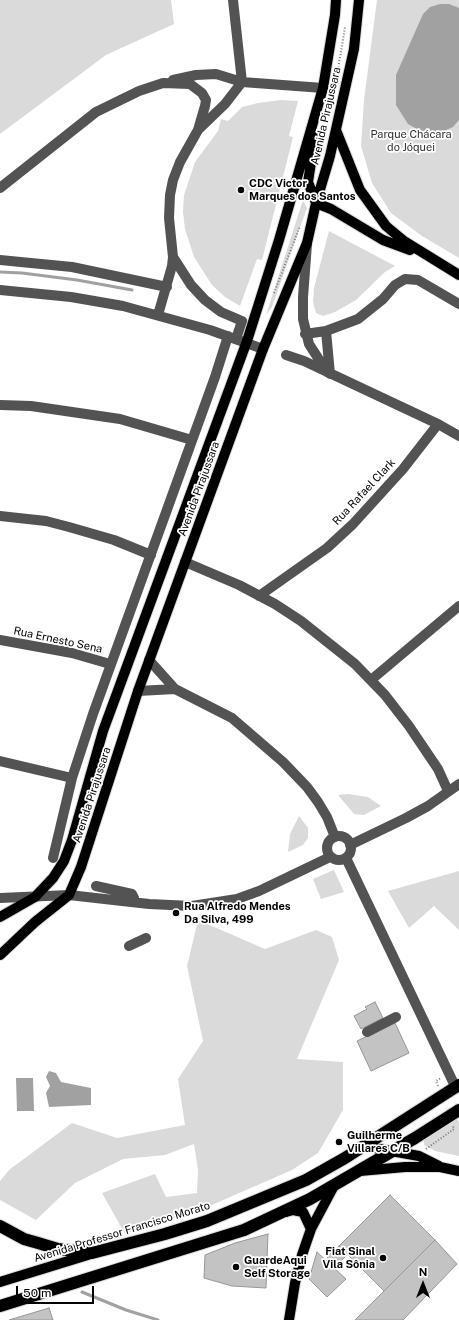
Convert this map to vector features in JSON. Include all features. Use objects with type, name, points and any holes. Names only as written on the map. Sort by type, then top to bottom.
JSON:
[{"type":"highway","name":"Avenida Professor Francisco Morato","points":[[92,1253],[165,1234],[214,1218],[306,1180],[458,1089]]},
{"type":"highway","points":[[0,1306],[182,1251],[244,1230],[284,1212],[359,1171],[454,1113]]},
{"type":"highway","points":[[0,1226],[24,1239],[38,1244],[58,1249],[92,1253]]},
{"type":"main road","name":"Avenida Pirajussara","points":[[0,917],[35,897],[53,878],[64,861],[72,840],[103,731],[246,343],[299,176],[313,116],[323,88],[335,15],[336,0]]},
{"type":"main road","name":"Avenida Pirajussara","points":[[0,955],[35,922],[68,895],[81,868],[149,660],[263,348],[308,243],[316,203],[336,130],[354,49],[359,0]]},
{"type":"main road","points":[[323,88],[308,176],[309,185],[316,203],[331,209],[384,240],[430,259]]},
{"type":"main road","points":[[336,130],[354,178],[370,207],[386,226],[404,241],[430,259],[459,275]]},
{"type":"main road","points":[[363,1146],[419,1156],[440,1167]]},
{"type":"main road","points":[[359,1171],[405,1166],[440,1167],[459,1171]]},
{"type":"main road","points":[[289,1320],[295,1283],[311,1229],[335,1184]]},
{"type":"main road","points":[[284,1212],[293,1210],[303,1212],[311,1229]]},
{"type":"main road","name":"Avenida Professor Francisco Morato","points":[[0,1282],[92,1253]]},
{"type":"street","points":[[198,130],[225,104],[242,82],[233,0]]},
{"type":"street","points":[[0,188],[96,112],[139,91],[163,82],[207,74],[226,76],[242,82],[323,88]]},
{"type":"street","points":[[158,315],[167,287],[173,257],[169,223],[170,196],[180,162],[198,130],[206,106],[206,100],[202,93],[190,84],[163,82]]},
{"type":"street","points":[[308,243],[303,296],[303,319],[305,334],[309,344],[328,373]]},
{"type":"street","name":"Avenida Pirajussara","points":[[52,858],[72,778],[110,664],[192,440],[232,338],[242,321],[221,312],[205,300],[191,285],[173,257]]},
{"type":"street","points":[[0,260],[72,267],[167,287]]},
{"type":"street","points":[[305,334],[326,331],[358,319],[382,299],[395,285],[410,278],[418,280],[459,304]]},
{"type":"street","points":[[0,290],[86,299],[158,315],[263,348]]},
{"type":"street","points":[[326,331],[328,373]]},
{"type":"street","points":[[286,355],[438,424],[459,436]]},
{"type":"street","points":[[0,405],[31,406],[120,419],[192,440]]},
{"type":"street","name":"Rua Rafael Clark","points":[[259,596],[326,548],[354,524],[403,469],[438,424]]},
{"type":"street","points":[[0,516],[46,521],[114,540],[151,555]]},
{"type":"street","points":[[185,562],[259,596],[301,621],[355,664],[385,695],[408,726],[438,769],[448,791]]},
{"type":"street","points":[[371,680],[459,606]]},
{"type":"street","name":"Rua Ernesto Sena","points":[[0,640],[72,653],[110,664]]},
{"type":"street","points":[[149,660],[175,689],[232,718],[260,741],[307,787],[327,817],[335,837]]},
{"type":"street","points":[[138,691],[175,689]]},
{"type":"street","points":[[0,761],[72,778]]},
{"type":"street","points":[[350,845],[406,818],[459,784]]},
{"type":"street","points":[[0,898],[68,895],[192,906],[237,899],[277,883],[330,857],[338,860],[346,858],[351,851],[350,845],[346,838],[335,837]]},
{"type":"street","points":[[330,857],[327,846],[335,837]]},
{"type":"street","points":[[346,858],[458,1089]]},
{"type":"street","points":[[75,881],[79,891],[88,896]]},
{"type":"street","points":[[96,886],[132,894],[134,902]]},
{"type":"street","points":[[129,946],[146,938]]},
{"type":"street","points":[[367,1032],[396,1017]]},
{"type":"path","points":[[419,1156],[454,1129],[454,1113]]},
{"type":"green space","points":[[0,0],[171,0],[174,24],[106,55],[0,134]]},
{"type":"green space","name":"Parque Chácara do Jóquei","points":[[377,0],[459,0],[459,258],[422,236],[391,213],[372,183],[361,146],[364,100]]},
{"type":"green space","name":"CDC Victor Marques dos Santos","points":[[281,100],[298,101],[289,136],[293,137],[262,260],[257,259],[240,306],[225,297],[212,285],[194,257],[185,229],[183,212],[184,195],[195,162],[218,131],[221,119],[228,121],[242,107]]},
{"type":"green space","points":[[303,200],[307,208],[272,307],[266,315]]},
{"type":"green space","points":[[329,231],[395,266],[385,272],[356,300],[335,312],[323,316],[316,313],[313,302],[314,288]]},
{"type":"green space","points":[[348,794],[368,797],[381,806],[364,815],[354,814],[338,795]]},
{"type":"green space","points":[[299,816],[308,828],[308,838],[303,845],[288,852],[290,834]]},
{"type":"green space","points":[[334,870],[344,892],[321,899],[313,879]]},
{"type":"green space","points":[[459,871],[459,930],[434,906],[409,928],[388,891]]},
{"type":"green space","points":[[198,920],[265,949],[316,930],[332,937],[339,960],[297,1059],[343,1062],[343,1110],[318,1153],[292,1170],[205,1208],[125,1234],[102,1193],[155,1174],[166,1197],[197,1193],[198,1170],[194,1144],[165,1155],[123,1159],[75,1183],[36,1220],[0,1200],[0,1181],[9,1170],[72,1123],[117,1138],[185,1125],[178,1079],[203,1041],[187,966]]},
{"type":"green space","points":[[456,1118],[459,1122],[459,1156],[435,1151],[424,1145],[424,1140]]},
{"type":"shaded area","points":[[440,4],[449,4],[459,8],[459,120],[453,127],[431,137],[408,124],[396,105],[396,75],[423,14],[430,7]]},
{"type":"shaded area","points":[[49,1071],[56,1073],[61,1082],[91,1088],[91,1105],[49,1107],[46,1093],[50,1086],[46,1077]]},
{"type":"shaded area","points":[[16,1078],[33,1078],[34,1111],[17,1111]]},
{"type":"building","points":[[375,1002],[383,1018],[361,1029],[354,1016],[367,1009],[365,1007]]},
{"type":"building","points":[[395,1023],[409,1053],[371,1071],[357,1041]]},
{"type":"building","points":[[390,1195],[435,1240],[384,1291],[339,1246]]},
{"type":"building","name":"GuardeAqui Self Storage","points":[[268,1234],[266,1288],[232,1286],[204,1278],[205,1255],[235,1243]]},
{"type":"building","points":[[435,1240],[457,1264],[403,1320],[355,1320]]},
{"type":"building","points":[[339,1246],[348,1254],[336,1266],[327,1257]]},
{"type":"building","points":[[317,1252],[346,1279],[327,1297],[309,1279]]},
{"type":"building","points":[[49,1308],[53,1320],[9,1320]]},
{"type":"waterway","points":[[0,272],[22,273],[77,280],[132,290]]},
{"type":"waterway","points":[[82,1292],[126,1310],[158,1320]]},
{"type":"place","name":"CDC Victor Marques dos Santos","points":[[241,190]]},
{"type":"place","name":"Rua Alfredo Mendes Da Silva, 499","points":[[176,913]]},
{"type":"place","name":"Guilherme Villares C/B","points":[[339,1142]]},
{"type":"place","name":"Fiat Sinal Vila Sônia","points":[[383,1258]]},
{"type":"place","name":"GuardeAqui Self Storage","points":[[236,1267]]}]
